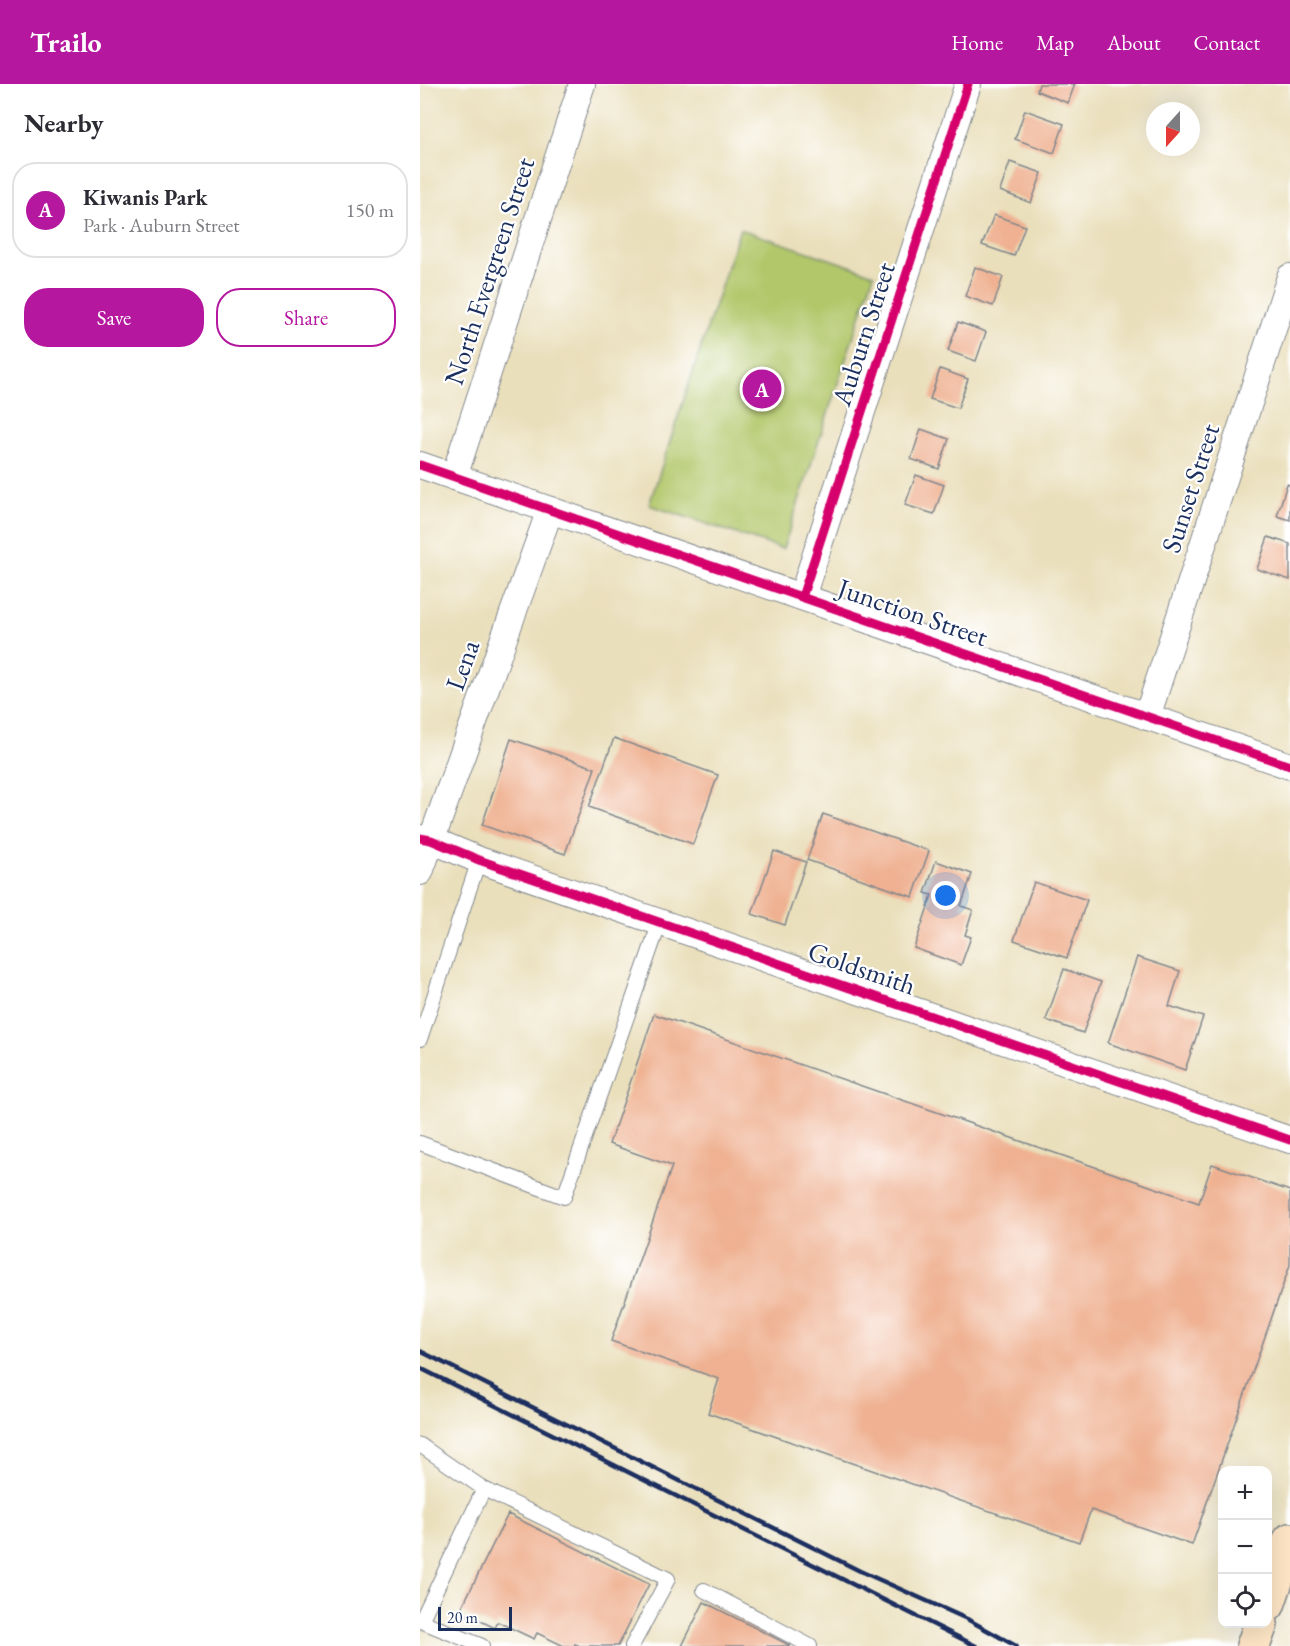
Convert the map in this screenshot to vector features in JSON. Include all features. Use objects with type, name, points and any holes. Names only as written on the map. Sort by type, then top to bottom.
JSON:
[{"type":"main road","points":[[1272,1593],[1290,1540]]},
{"type":"main road","points":[[1253,1646],[1259,1628]]},
{"type":"street","name":"North Evergreen Street","points":[[454,477],[582,84]]},
{"type":"street","name":"Auburn Street","points":[[802,597],[968,84]]},
{"type":"street","name":"Sunset Street","points":[[1147,717],[1290,277]]},
{"type":"street","name":"Junction Street","points":[[420,465],[1290,766]]},
{"type":"street","name":"Lena","points":[[420,872],[426,839],[550,510]]},
{"type":"street","name":"Goldsmith","points":[[426,839],[479,860],[1290,1140]]},
{"type":"lane","points":[[420,1039],[479,860]]},
{"type":"lane","points":[[420,1143],[564,1197],[660,922]]},
{"type":"lane","points":[[420,1445],[484,1489],[668,1579],[632,1646]]},
{"type":"lane","points":[[482,1646],[420,1622],[484,1489]]},
{"type":"lane","points":[[704,1590],[810,1646]]},
{"type":"green space","points":[[740,229],[874,274],[783,549],[649,505]]},
{"type":"building","points":[[1039,84],[1075,84],[1068,103],[1037,91]]},
{"type":"building","points":[[1025,110],[1064,124],[1054,153],[1015,139]]},
{"type":"building","points":[[1010,162],[1042,173],[1031,203],[1000,191]]},
{"type":"building","points":[[994,215],[1025,226],[1014,256],[982,245]]},
{"type":"building","points":[[975,267],[1003,277],[993,306],[965,296]]},
{"type":"building","points":[[958,322],[986,332],[976,361],[948,351]]},
{"type":"building","points":[[940,369],[968,379],[958,408],[930,399]]},
{"type":"building","points":[[921,429],[949,439],[939,469],[911,459]]},
{"type":"building","points":[[916,475],[944,485],[934,514],[905,505]]},
{"type":"building","points":[[1287,484],[1290,485],[1290,520],[1277,516]]},
{"type":"building","points":[[1268,537],[1290,544],[1290,580],[1257,569]]},
{"type":"building","points":[[614,738],[718,775],[693,844],[589,807]]},
{"type":"building","points":[[511,739],[595,768],[565,854],[482,825]]},
{"type":"building","points":[[823,814],[929,851],[913,897],[807,860]]},
{"type":"building","points":[[774,851],[806,862],[785,925],[752,914]]},
{"type":"building","points":[[936,861],[972,874],[961,906],[973,910],[965,935],[971,937],[961,965],[914,948],[932,895],[925,893]]},
{"type":"building","points":[[1034,882],[1087,900],[1067,958],[1014,940]]},
{"type":"building","points":[[1137,957],[1180,971],[1169,1006],[1203,1017],[1185,1070],[1108,1043]]},
{"type":"building","points":[[1064,969],[1101,982],[1083,1033],[1046,1020]]},
{"type":"building","points":[[654,1014],[1199,1203],[1212,1164],[1290,1191],[1290,1265],[1192,1545],[1091,1510],[1079,1542],[708,1413],[719,1379],[611,1341],[672,1166],[609,1144]]},
{"type":"building","points":[[508,1514],[649,1584],[618,1646],[575,1644],[564,1646],[537,1633],[534,1639],[498,1622],[495,1628],[460,1611]]},
{"type":"building","points":[[704,1602],[791,1646],[682,1646]]},
{"type":"railway","points":[[420,1351],[860,1571],[967,1619],[1016,1646]]},
{"type":"railway","points":[[420,1368],[976,1646]]},
{"type":"cycle path","points":[[802,597],[968,84]]},
{"type":"cycle path","points":[[420,465],[1290,766]]},
{"type":"cycle path","points":[[420,838],[1290,1140]]},
{"type":"place","name":"Kiwanis Park","points":[[762,389]]}]
